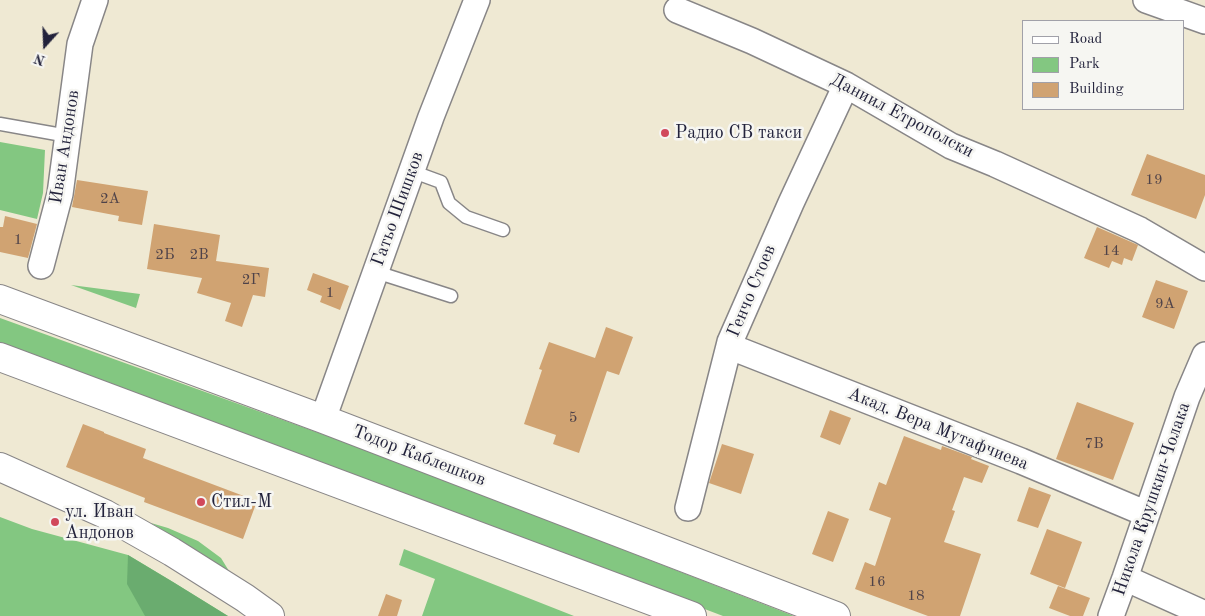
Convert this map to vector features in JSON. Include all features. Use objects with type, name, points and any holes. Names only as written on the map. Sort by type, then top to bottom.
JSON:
[{"type":"main road","name":"Тодор Каблешков","points":[[0,299],[324,419],[836,616]]},
{"type":"main road","points":[[0,357],[692,616]]},
{"type":"main road","points":[[0,468],[105,514],[172,552],[270,616]]},
{"type":"street","name":"Иван Андонов","points":[[41,266],[60,194],[80,44],[95,0]]},
{"type":"street","name":"Гатьо Шишков","points":[[324,419],[431,117],[477,0]]},
{"type":"street","points":[[1146,0],[1205,21]]},
{"type":"street","name":"Даниил Етрополски","points":[[677,10],[752,41],[846,85],[951,146],[1140,230],[1205,268]]},
{"type":"street","name":"Генчо Стоев","points":[[688,508],[730,342],[791,202],[846,85]]},
{"type":"street","name":"Акад. Вера Мутафчиева","points":[[730,342],[736,349],[1021,461],[1147,514]]},
{"type":"street","name":"Никола Крушкин-Чолака","points":[[1111,616],[1187,397],[1205,354]]},
{"type":"street","points":[[1125,578],[1205,614]]},
{"type":"lane","points":[[0,124],[68,136]]},
{"type":"lane","points":[[412,171],[441,182],[449,203],[466,217],[503,230]]},
{"type":"lane","points":[[376,272],[451,296]]},
{"type":"green space","points":[[0,142],[45,150],[43,193],[37,219],[0,210]]},
{"type":"green space","points":[[71,285],[140,294],[136,308]]},
{"type":"green space","points":[[0,318],[369,451],[794,616],[723,616],[358,477],[0,344]]},
{"type":"green space","points":[[0,517],[32,529],[128,555],[228,616],[0,616]]},
{"type":"green space","points":[[151,523],[198,541],[221,558],[229,571]]},
{"type":"green space","points":[[404,549],[574,616],[422,616],[435,579],[399,565]]},
{"type":"green space","points":[[128,555],[228,616],[145,616],[127,584]]},
{"type":"building","points":[[1147,154],[1205,175],[1205,195],[1196,219],[1131,195]]},
{"type":"building","points":[[77,180],[148,191],[142,225],[118,221],[119,216],[72,207]]},
{"type":"building","points":[[5,216],[37,224],[28,258],[0,252],[0,227],[3,227]]},
{"type":"building","points":[[154,224],[220,235],[216,261],[269,268],[265,297],[253,295],[242,327],[225,321],[231,303],[197,293],[202,278],[147,269]]},
{"type":"building","points":[[1097,227],[1138,245],[1132,261],[1124,258],[1122,265],[1112,261],[1109,268],[1084,258]]},
{"type":"building","points":[[313,273],[349,286],[340,310],[320,302],[322,296],[307,290]]},
{"type":"building","points":[[1156,280],[1188,291],[1174,329],[1142,317]]},
{"type":"building","points":[[606,327],[633,337],[619,375],[607,371],[579,453],[553,444],[556,435],[524,424],[542,370],[539,369],[549,342],[595,358]]},
{"type":"building","points":[[1077,402],[1134,423],[1113,480],[1056,459]]},
{"type":"building","points":[[830,410],[851,418],[840,445],[820,437]]},
{"type":"building","points":[[83,424],[146,449],[143,458],[257,501],[243,539],[144,502],[145,498],[66,467]]},
{"type":"building","points":[[904,436],[941,450],[942,446],[972,457],[971,459],[989,466],[982,483],[964,477],[952,510],[955,511],[944,542],[981,554],[960,616],[928,616],[855,589],[865,562],[875,566],[891,518],[869,510],[879,482],[886,485]]},
{"type":"building","points":[[722,444],[754,454],[741,494],[709,483]]},
{"type":"building","points":[[1029,487],[1051,495],[1038,528],[1017,521]]},
{"type":"building","points":[[828,511],[849,519],[833,562],[812,554]]},
{"type":"building","points":[[1047,529],[1082,542],[1065,588],[1030,574]]},
{"type":"building","points":[[1058,586],[1090,598],[1083,616],[1070,616],[1049,608]]},
{"type":"building","points":[[386,594],[402,600],[397,616],[378,616]]},
{"type":"place","name":"Радио СВ такси","points":[[665,133]]},
{"type":"place","name":"Стил-М","points":[[201,502]]},
{"type":"place","name":"ул. Иван Андонов","points":[[55,522]]}]
